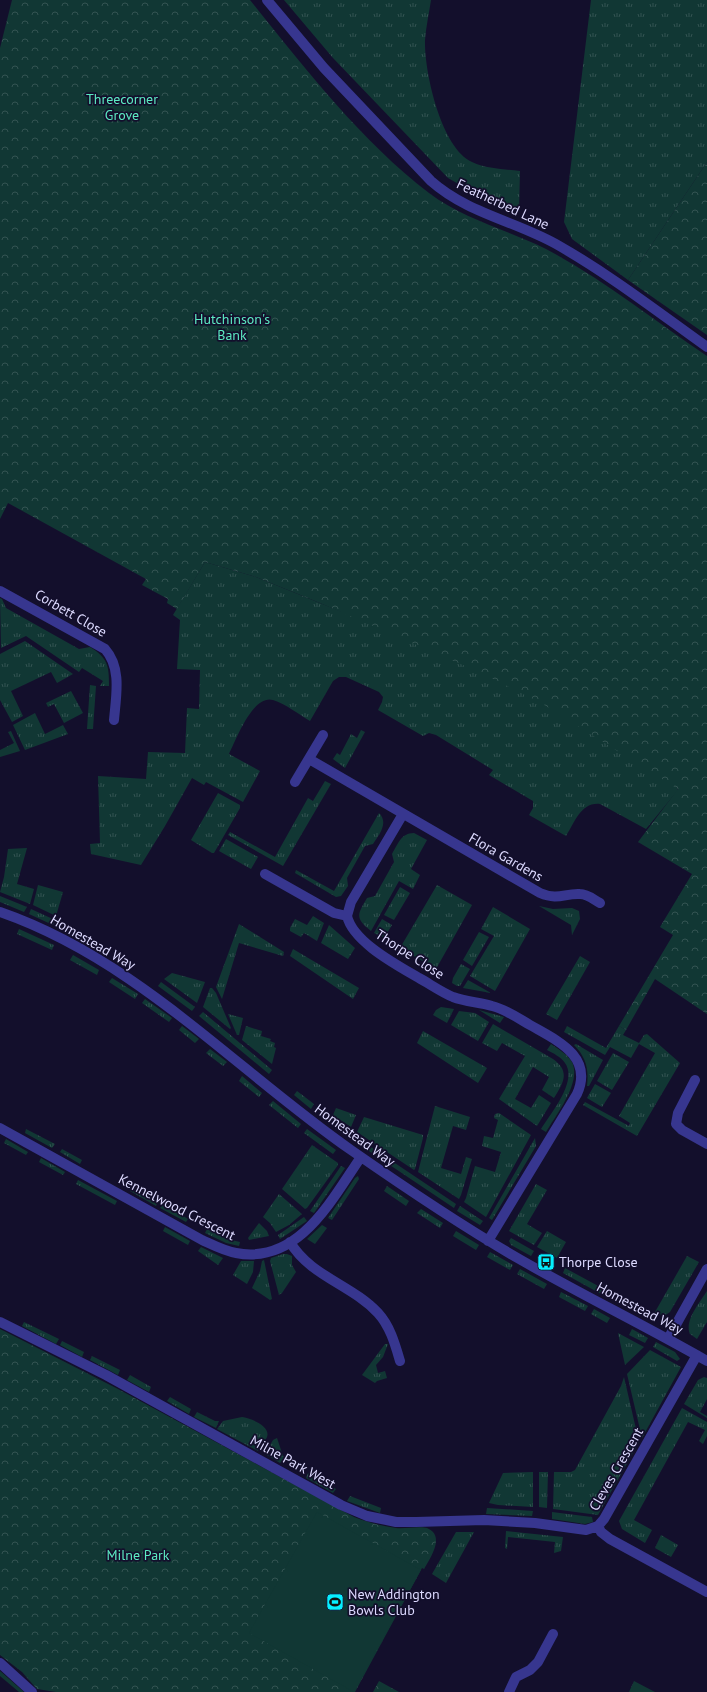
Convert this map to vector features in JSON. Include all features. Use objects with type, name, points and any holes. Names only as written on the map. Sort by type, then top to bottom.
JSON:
[{"type":"street","name":"Featherbed Lane","points":[[267,0],[324,68],[443,192],[463,204],[555,243],[618,283],[707,347]]},
{"type":"street","name":"Corbett Close","points":[[0,591],[106,649],[114,662],[116,671],[114,720]]},
{"type":"street","points":[[295,782],[323,735]]},
{"type":"street","name":"Flora Gardens","points":[[309,759],[540,893],[559,898],[582,894],[600,903]]},
{"type":"street","points":[[265,874],[334,913],[347,916],[351,902],[403,814]]},
{"type":"street","name":"Homestead Way","points":[[0,912],[62,939],[126,976],[326,1133],[424,1200],[488,1241],[538,1270],[707,1361]]},
{"type":"street","name":"Thorpe Close","points":[[347,916],[355,932],[385,958],[452,997],[492,1006],[506,1011],[564,1046],[573,1054],[578,1063],[581,1077],[577,1094],[488,1241]]},
{"type":"street","points":[[695,1080],[678,1113],[676,1124],[682,1130],[707,1144]]},
{"type":"street","name":"Kennelwood Crescent","points":[[0,1128],[191,1233],[226,1250],[244,1254],[257,1254],[274,1250],[301,1235],[316,1222],[361,1157]]},
{"type":"street","points":[[290,1242],[296,1252],[305,1261],[378,1313],[389,1329],[400,1360]]},
{"type":"street","points":[[668,1339],[707,1269]]},
{"type":"street","name":"Milne Park West","points":[[0,1322],[106,1375],[358,1513],[391,1521],[408,1522],[484,1520],[535,1523],[586,1530],[598,1526]]},
{"type":"street","name":"Cleves Crescent","points":[[697,1355],[604,1520],[598,1526],[601,1532],[610,1539],[707,1592]]},
{"type":"street","points":[[509,1692],[516,1678],[530,1670],[538,1662],[553,1634]]},
{"type":"street","points":[[0,1663],[18,1677],[32,1692]]},
{"type":"green space","name":"Hutchinson's Bank","points":[[12,0],[250,0],[312,76],[356,126],[380,150],[429,193],[456,210],[546,249],[588,273],[707,356],[707,1014],[655,979],[626,1030],[619,1026],[673,935],[660,927],[692,874],[638,842],[678,789],[541,703],[479,672],[256,577],[205,562],[177,609],[167,603],[168,599],[142,585],[146,579],[8,503],[0,519],[0,48]]},
{"type":"green space","points":[[284,0],[431,0],[425,35],[425,54],[431,89],[443,125],[451,141],[461,154],[472,162],[490,167],[520,171],[519,213],[476,194],[448,178],[333,58]]},
{"type":"green space","points":[[591,0],[707,0],[707,162],[628,280],[572,239],[564,222]]},
{"type":"green space","points":[[707,162],[707,335],[628,280]]},
{"type":"green space","points":[[377,312],[678,790],[646,829],[600,804],[593,804],[588,806],[579,814],[566,836],[529,815],[533,808],[533,801],[489,775],[493,770],[436,735],[429,733],[423,736],[378,710],[383,697],[379,692],[346,677],[339,677],[333,681],[310,721],[273,700],[266,700],[252,711],[241,729],[229,754],[260,771],[243,802],[206,782],[204,785],[192,778],[141,865],[91,854],[90,844],[100,843],[98,776],[146,779],[148,752],[185,753],[187,708],[199,709],[200,670],[177,669],[180,620],[173,615],[205,562],[256,577],[342,612]]},
{"type":"green space","points":[[0,598],[2,599],[6,608],[79,649],[90,647],[101,655],[108,668],[109,686],[100,686],[103,681],[82,668],[79,672],[26,636],[1,648]]},
{"type":"green space","points":[[25,641],[73,674],[57,683],[51,672],[11,691],[23,716],[12,722],[0,700],[0,654]]},
{"type":"green space","points":[[90,685],[96,686],[93,729],[87,729]]},
{"type":"green space","points":[[71,691],[83,713],[64,723],[54,704],[48,707],[46,703]]},
{"type":"green space","points":[[35,713],[45,734],[63,725],[68,734],[25,750],[13,725]]},
{"type":"green space","points":[[361,730],[365,732],[345,768],[333,759],[337,753],[340,755],[351,734],[357,738]]},
{"type":"green space","points":[[11,731],[20,751],[0,757],[0,750],[14,743],[8,732]]},
{"type":"green space","points":[[325,781],[331,784],[283,866],[228,835],[230,832],[275,857],[308,798],[313,801]]},
{"type":"green space","points":[[218,793],[240,805],[240,808],[214,853],[212,853],[191,840]]},
{"type":"green space","points":[[379,813],[383,821],[382,829],[373,844],[365,846],[347,878],[348,886],[341,896],[336,897],[295,873],[296,870],[334,891]]},
{"type":"green space","points":[[410,833],[414,833],[427,840],[411,869],[420,875],[413,889],[399,881],[371,931],[362,923],[360,919],[359,916],[361,908],[367,898],[375,896],[394,862],[392,854],[400,840]]},
{"type":"green space","points":[[226,839],[258,857],[251,869],[219,851]]},
{"type":"green space","points":[[27,848],[17,884],[34,889],[30,904],[0,892],[8,849]]},
{"type":"green space","points":[[38,885],[63,892],[56,916],[33,905]]},
{"type":"green space","points":[[437,885],[472,905],[436,969],[400,948]]},
{"type":"green space","points":[[400,887],[410,893],[394,920],[384,915]]},
{"type":"green space","points":[[0,896],[27,907],[24,912],[0,902]]},
{"type":"green space","points":[[539,906],[553,909],[572,908],[579,911],[580,919],[572,935],[571,925]]},
{"type":"green space","points":[[493,907],[530,929],[495,991],[470,976],[494,936],[481,929]]},
{"type":"green space","points":[[31,909],[55,920],[53,925],[29,914]]},
{"type":"green space","points":[[313,916],[324,923],[317,941],[304,933],[301,937],[290,931],[295,919],[307,925]]},
{"type":"green space","points":[[382,919],[392,925],[384,938],[374,933]]},
{"type":"green space","points":[[239,924],[284,952],[283,956],[239,943],[222,999],[216,987]]},
{"type":"green space","points":[[329,925],[355,948],[348,959],[321,943]]},
{"type":"green space","points":[[19,929],[54,945],[52,950],[17,934]]},
{"type":"green space","points":[[479,932],[489,937],[472,966],[463,960]]},
{"type":"green space","points":[[293,949],[359,988],[353,999],[290,956]]},
{"type":"green space","points":[[73,955],[99,970],[97,975],[70,960]]},
{"type":"green space","points":[[580,956],[590,962],[557,1020],[546,1014]]},
{"type":"green space","points":[[461,964],[470,969],[460,986],[457,986],[452,983],[453,978]]},
{"type":"green space","points":[[172,973],[205,982],[197,1003],[164,979]]},
{"type":"green space","points":[[112,978],[138,994],[135,999],[109,982]]},
{"type":"green space","points":[[468,980],[491,993],[463,988]]},
{"type":"green space","points":[[161,982],[195,1007],[192,1011],[158,986]]},
{"type":"green space","points":[[210,988],[212,988],[216,993],[231,1028],[230,1029],[203,1007]]},
{"type":"green space","points":[[145,999],[172,1018],[169,1022],[142,1003]]},
{"type":"green space","points":[[441,1007],[454,1009],[447,1023],[433,1015],[436,1010]]},
{"type":"green space","points":[[479,1010],[504,1017],[500,1023]]},
{"type":"green space","points":[[459,1011],[475,1013],[489,1022],[478,1041],[451,1025]]},
{"type":"green space","points":[[203,1012],[272,1070],[269,1074],[199,1016]]},
{"type":"green space","points":[[228,1014],[243,1018],[239,1035],[237,1035]]},
{"type":"green space","points":[[493,1024],[553,1059],[562,1068],[564,1078],[554,1098],[542,1090],[549,1077],[533,1067],[515,1099],[531,1108],[539,1095],[551,1103],[537,1126],[499,1099],[525,1056],[502,1043],[497,1051],[482,1043]]},
{"type":"green space","points":[[182,1026],[199,1039],[195,1043],[179,1030]]},
{"type":"green space","points":[[246,1026],[262,1031],[261,1036],[271,1039],[270,1041],[275,1043],[274,1047],[276,1048],[272,1064],[242,1040]]},
{"type":"green space","points":[[567,1026],[606,1048],[619,1026],[626,1030],[623,1035],[639,1043],[644,1035],[647,1034],[680,1063],[637,1136],[583,1105],[585,1102],[629,1126],[630,1123],[619,1116],[655,1053],[639,1044],[631,1058],[610,1047],[605,1055],[564,1032]]},
{"type":"green space","points":[[423,1031],[487,1068],[478,1083],[417,1043]]},
{"type":"green space","points":[[551,1044],[572,1062],[574,1079],[561,1108],[546,1132],[541,1129],[562,1097],[568,1079],[568,1070],[565,1063],[559,1057],[547,1050]]},
{"type":"green space","points":[[576,1044],[603,1060],[589,1086],[587,1086],[588,1074],[586,1064],[574,1045]]},
{"type":"green space","points":[[210,1049],[227,1062],[223,1066],[206,1053]]},
{"type":"green space","points":[[613,1053],[629,1062],[612,1090],[597,1081]]},
{"type":"green space","points":[[242,1076],[262,1093],[259,1097],[239,1081]]},
{"type":"green space","points":[[595,1084],[611,1093],[602,1107],[587,1098]]},
{"type":"green space","points":[[297,1091],[314,1104],[311,1109],[294,1095]]},
{"type":"green space","points":[[273,1101],[301,1124],[298,1128],[269,1105]]},
{"type":"green space","points":[[435,1106],[470,1117],[466,1130],[453,1126],[441,1168],[461,1174],[466,1157],[472,1159],[459,1199],[418,1172]]},
{"type":"green space","points":[[336,1108],[356,1115],[351,1127],[333,1115]]},
{"type":"green space","points":[[499,1113],[531,1135],[486,1217],[464,1202],[475,1166],[495,1172],[501,1152],[482,1146],[484,1136],[493,1138],[498,1120],[494,1118],[495,1114]]},
{"type":"green space","points":[[364,1117],[423,1135],[414,1170],[357,1132]]},
{"type":"green space","points":[[332,1118],[349,1131],[346,1136],[329,1123]]},
{"type":"green space","points":[[26,1129],[55,1144],[52,1148],[25,1133]]},
{"type":"green space","points":[[307,1129],[336,1150],[333,1154],[304,1133]]},
{"type":"green space","points":[[356,1137],[456,1204],[454,1208],[354,1141]]},
{"type":"green space","points":[[535,1138],[536,1146],[492,1220],[489,1218]]},
{"type":"green space","points":[[6,1139],[28,1152],[26,1155],[4,1143]]},
{"type":"green space","points":[[312,1145],[338,1163],[338,1165],[305,1209],[282,1189]]},
{"type":"green space","points":[[62,1149],[82,1160],[80,1164],[60,1152]]},
{"type":"green space","points":[[41,1158],[65,1172],[63,1175],[39,1162]]},
{"type":"green space","points":[[341,1166],[345,1168],[314,1213],[310,1211]]},
{"type":"green space","points":[[358,1176],[359,1179],[332,1220],[328,1218],[355,1178]]},
{"type":"green space","points":[[78,1180],[117,1201],[115,1205],[76,1184]]},
{"type":"green space","points":[[536,1184],[547,1190],[527,1224],[542,1233],[534,1245],[509,1231]]},
{"type":"green space","points":[[387,1186],[409,1201],[406,1206],[384,1191]]},
{"type":"green space","points":[[132,1188],[158,1202],[156,1206],[130,1191]]},
{"type":"green space","points":[[279,1194],[302,1214],[289,1225],[276,1232],[270,1223],[263,1217]]},
{"type":"green space","points":[[163,1204],[188,1219],[186,1222],[160,1208]]},
{"type":"green space","points":[[460,1206],[483,1221],[480,1225],[457,1211]]},
{"type":"green space","points":[[421,1209],[443,1223],[440,1228],[417,1213]]},
{"type":"green space","points":[[304,1217],[307,1221],[280,1239],[278,1235]]},
{"type":"green space","points":[[259,1223],[267,1231],[269,1236],[249,1240],[248,1238]]},
{"type":"green space","points":[[322,1225],[327,1228],[315,1244],[307,1239]]},
{"type":"green space","points":[[165,1227],[190,1241],[188,1245],[163,1231]]},
{"type":"green space","points":[[207,1229],[227,1239],[240,1242],[239,1246],[226,1243],[205,1233]]},
{"type":"green space","points":[[456,1231],[479,1245],[476,1250],[453,1236]]},
{"type":"green space","points":[[547,1231],[566,1242],[557,1258],[537,1247]]},
{"type":"green space","points":[[511,1238],[534,1251],[531,1256],[511,1245],[509,1241]]},
{"type":"green space","points":[[201,1247],[223,1258],[218,1265],[198,1251]]},
{"type":"green space","points":[[490,1252],[513,1265],[510,1270],[487,1257]]},
{"type":"green space","points":[[283,1254],[292,1256],[292,1265],[296,1272],[282,1293],[279,1295],[270,1261],[271,1258]]},
{"type":"green space","points":[[687,1256],[699,1262],[670,1312],[664,1316],[655,1312]]},
{"type":"green space","points":[[264,1260],[272,1299],[270,1300],[252,1288],[260,1271],[262,1261]]},
{"type":"green space","points":[[241,1261],[254,1261],[253,1272],[247,1284],[233,1275]]},
{"type":"green space","points":[[565,1268],[613,1294],[610,1299],[563,1273]]},
{"type":"green space","points":[[520,1269],[547,1284],[544,1289],[517,1274]]},
{"type":"green space","points":[[707,1291],[707,1322],[697,1339],[690,1334],[689,1323],[697,1306]]},
{"type":"green space","points":[[561,1292],[588,1306],[585,1311],[559,1297]]},
{"type":"green space","points":[[594,1309],[610,1318],[607,1323],[591,1314]]},
{"type":"green space","points":[[24,1322],[59,1339],[56,1344],[22,1326]]},
{"type":"green space","name":"Milne Park","points":[[0,1329],[118,1389],[354,1517],[385,1526],[399,1528],[424,1527],[433,1532],[436,1542],[433,1553],[424,1569],[422,1568],[355,1692],[56,1692],[37,1689],[22,1672],[0,1655]]},
{"type":"green space","points":[[632,1329],[648,1338],[645,1343],[629,1335]]},
{"type":"green space","points":[[618,1333],[644,1347],[625,1365]]},
{"type":"green space","points":[[62,1341],[84,1352],[82,1357],[60,1345]]},
{"type":"green space","points":[[656,1342],[675,1352],[680,1359],[677,1361],[653,1347]]},
{"type":"green space","points":[[385,1344],[388,1344],[383,1357],[376,1365],[378,1373],[385,1371],[387,1378],[375,1383],[362,1375]]},
{"type":"green space","points":[[650,1350],[681,1367],[642,1438],[627,1374]]},
{"type":"green space","points":[[92,1356],[120,1370],[118,1375],[90,1360]]},
{"type":"green space","points":[[130,1375],[151,1387],[149,1392],[127,1380]]},
{"type":"green space","points":[[624,1377],[639,1442],[598,1515],[553,1509],[554,1472],[571,1472],[575,1470],[621,1386]]},
{"type":"green space","points":[[704,1377],[707,1378],[707,1399],[700,1412],[707,1416],[707,1418],[684,1404],[698,1380]]},
{"type":"green space","points":[[170,1397],[191,1409],[189,1414],[167,1401]]},
{"type":"green space","points":[[682,1408],[707,1422],[707,1436],[703,1444],[699,1441],[705,1430],[688,1422],[634,1520],[652,1530],[645,1543],[622,1529],[619,1521]]},
{"type":"green space","points":[[197,1412],[215,1421],[219,1421],[216,1428],[194,1417]]},
{"type":"green space","points":[[242,1417],[259,1423],[266,1429],[267,1437],[258,1451],[217,1429],[223,1421]]},
{"type":"green space","points":[[277,1438],[285,1458],[280,1463],[265,1454],[273,1440]]},
{"type":"green space","points":[[533,1472],[533,1507],[489,1503],[503,1473]]},
{"type":"green space","points":[[539,1472],[548,1472],[547,1508],[539,1507]]},
{"type":"green space","points":[[308,1473],[336,1489],[333,1493],[306,1478]]},
{"type":"green space","points":[[350,1496],[381,1508],[380,1513],[347,1501]]},
{"type":"green space","points":[[487,1508],[533,1511],[532,1516],[486,1514]]},
{"type":"green space","name":"New Addington Bowls Club","points":[[317,1512],[421,1570],[354,1692],[249,1633]]},
{"type":"green space","points":[[552,1512],[592,1517],[593,1522],[585,1524],[552,1519]]},
{"type":"green space","points":[[506,1531],[563,1537],[561,1551],[554,1553],[555,1542],[508,1537],[507,1549],[505,1548]]},
{"type":"green space","points":[[456,1532],[474,1532],[446,1583],[432,1574]]},
{"type":"green space","points":[[661,1535],[678,1545],[671,1557],[655,1548]]},
{"type":"green space","points":[[0,1671],[24,1692],[19,1692],[0,1676]]},
{"type":"green space","points":[[379,1681],[399,1692],[373,1692]]},
{"type":"green space","points":[[634,1681],[653,1691],[655,1692],[629,1692]]},
{"type":"place","name":"Thorpe Close","points":[[546,1262]]},
{"type":"place","name":"New Addington Bowls Club","points":[[335,1602]]},
{"type":"park label","name":"Threecorner Grove","points":[[122,108]]}]
